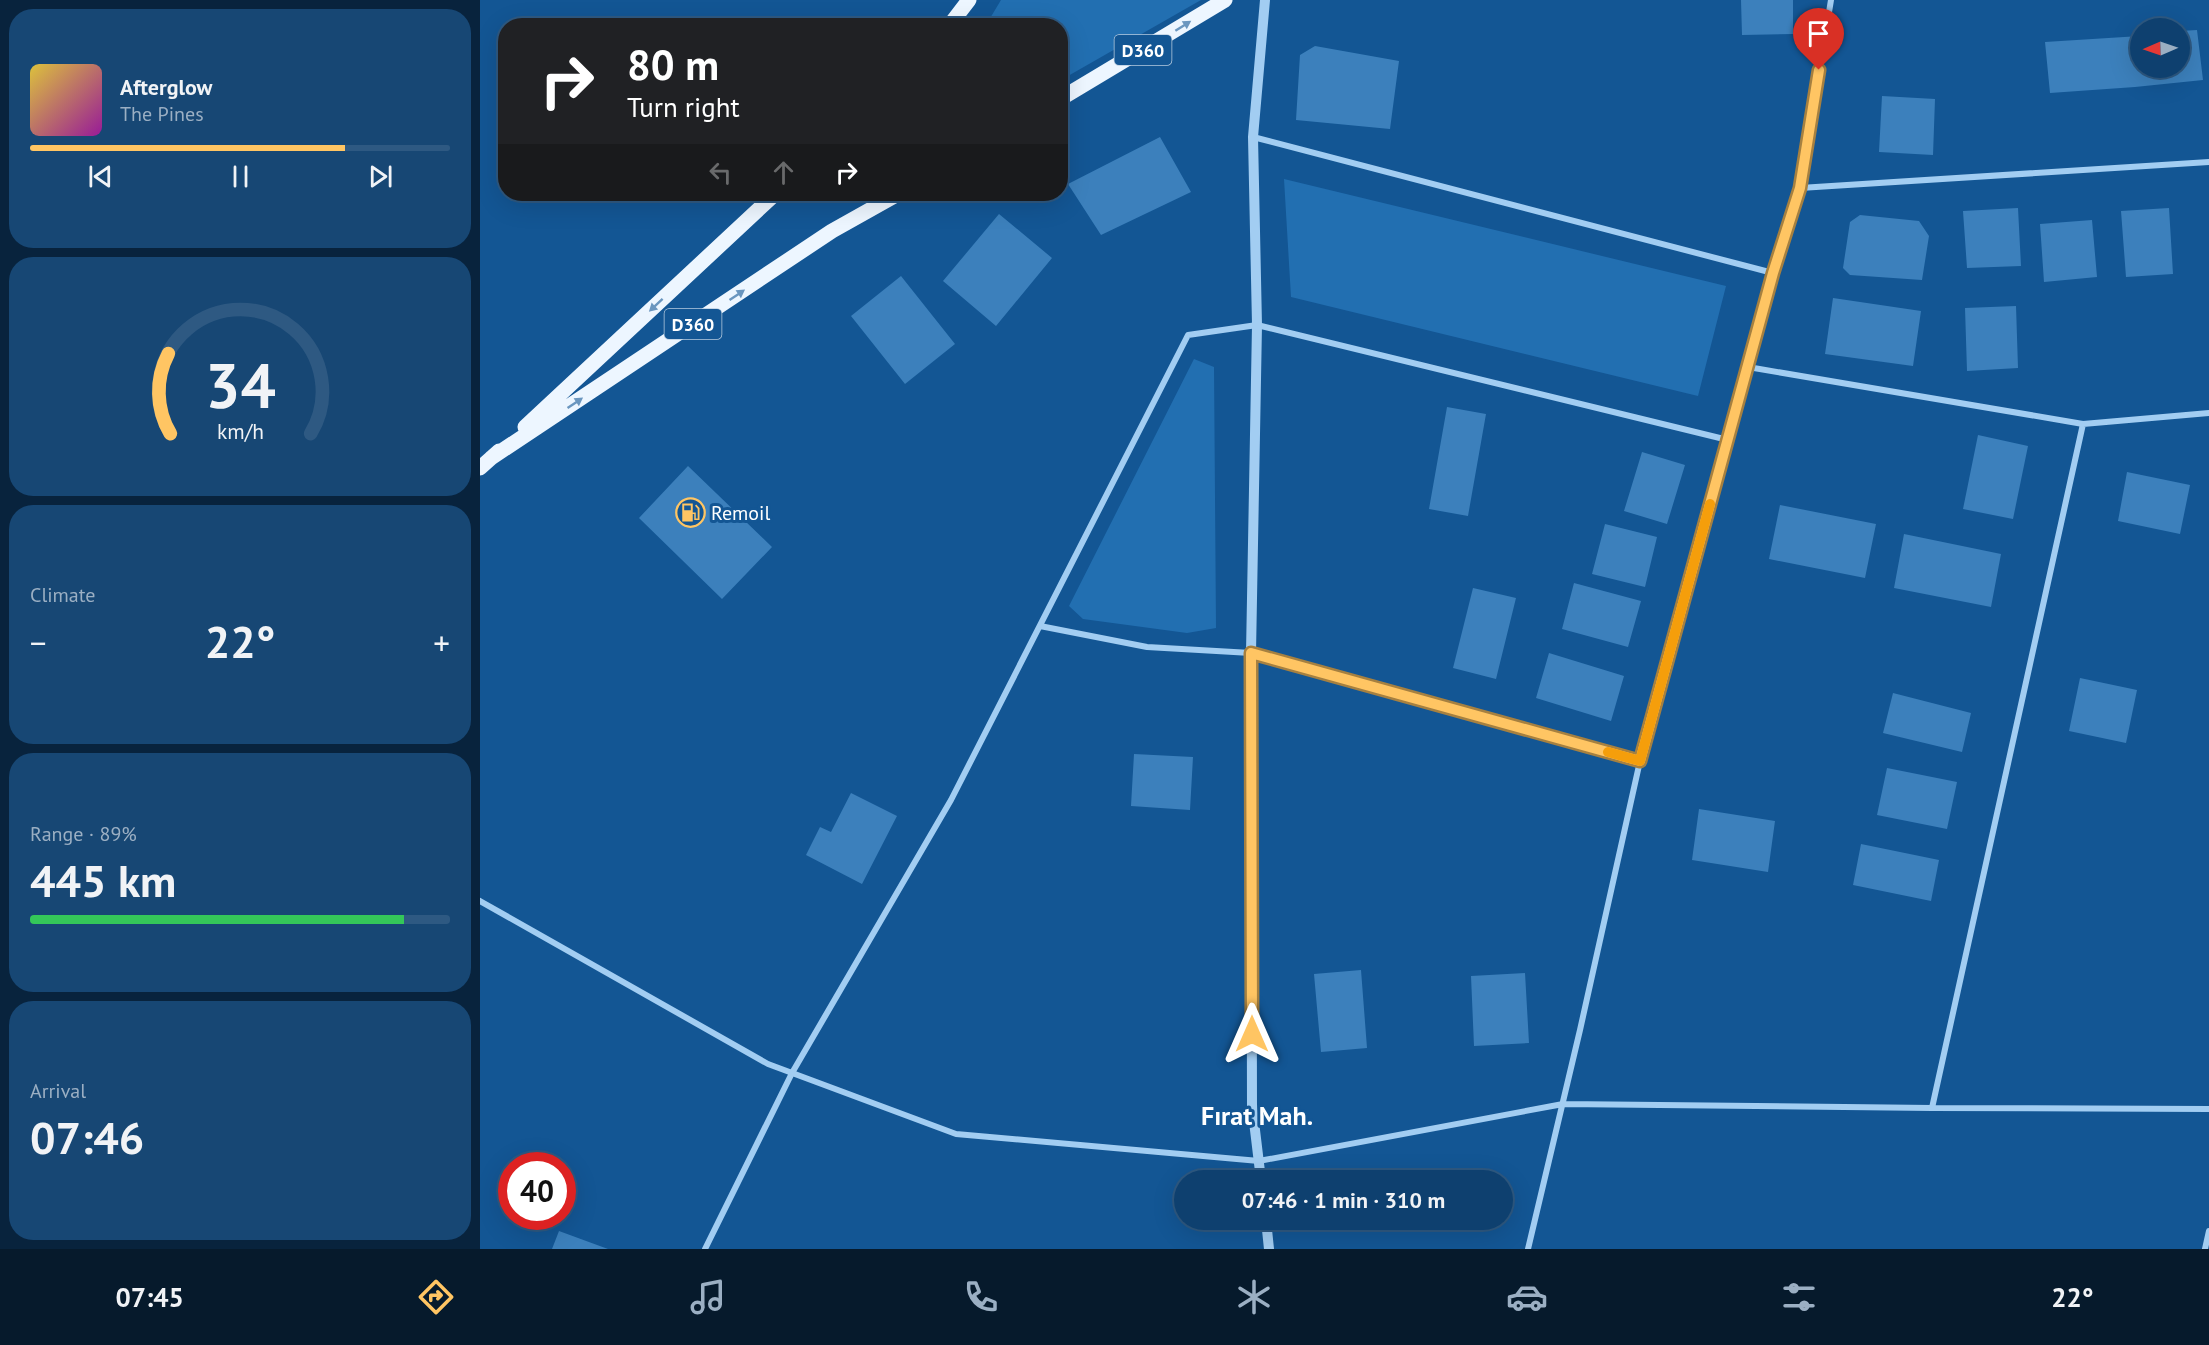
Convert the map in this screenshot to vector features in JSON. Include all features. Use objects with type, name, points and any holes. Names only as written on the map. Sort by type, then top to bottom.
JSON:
[{"type":"main road","points":[[955,18],[969,0]]},
{"type":"main road","name":"D360","points":[[1068,94],[1225,0]]},
{"type":"main road","name":"D360","points":[[486,463],[767,201]]},
{"type":"main road","name":"D360","points":[[486,463],[832,231],[886,201]]},
{"type":"street","points":[[1259,1170],[1252,1105],[1251,653],[1257,325],[1253,137],[1265,0]]},
{"type":"street","points":[[1528,1249],[1640,761],[1773,273],[1800,188],[1831,0]]},
{"type":"street","points":[[1253,137],[1773,273]]},
{"type":"street","points":[[1800,188],[2209,162]]},
{"type":"street","points":[[705,1249],[792,1073],[951,800],[1188,335],[1257,325],[1728,440]]},
{"type":"street","points":[[1748,367],[2083,424],[2209,413]]},
{"type":"street","points":[[1932,1108],[2083,424]]},
{"type":"street","points":[[1040,626],[1147,647],[1251,653],[1640,761]]},
{"type":"street","points":[[480,901],[768,1065],[956,1134],[1258,1161],[1563,1104],[2209,1109]]},
{"type":"street","points":[[1267,1230],[1269,1249]]},
{"type":"street","points":[[2205,1249],[2209,1231]]},
{"type":"shaded area","points":[[1001,0],[1201,0],[1068,76],[1068,18],[990,18]]},
{"type":"shaded area","points":[[1284,179],[1726,286],[1698,396],[1291,297]]},
{"type":"shaded area","points":[[1194,359],[1214,367],[1216,628],[1187,633],[1083,619],[1069,606]]},
{"type":"building","points":[[1741,0],[1793,0],[1793,34],[1742,35]]},
{"type":"building","points":[[2190,30],[2197,30],[2203,80],[2050,93],[2045,42],[2130,37],[2130,78],[2190,78]]},
{"type":"building","points":[[1315,46],[1399,61],[1390,129],[1296,120],[1300,55]]},
{"type":"building","points":[[1882,96],[1935,99],[1933,155],[1879,152]]},
{"type":"building","points":[[1160,137],[1191,192],[1101,235],[1068,184]]},
{"type":"building","points":[[2018,208],[2021,266],[1967,268],[1963,211]]},
{"type":"building","points":[[2169,208],[2173,274],[2126,277],[2121,211]]},
{"type":"building","points":[[999,214],[1052,258],[996,326],[943,281]]},
{"type":"building","points":[[1860,215],[1919,221],[1929,236],[1922,280],[1850,275],[1843,268],[1850,222]]},
{"type":"building","points":[[2092,220],[2097,277],[2044,282],[2040,224]]},
{"type":"building","points":[[901,276],[955,344],[905,384],[851,316]]},
{"type":"building","points":[[1833,298],[1921,311],[1913,366],[1825,354]]},
{"type":"building","points":[[2016,306],[2018,368],[1967,371],[1965,308]]},
{"type":"building","points":[[1447,407],[1486,414],[1468,516],[1429,509]]},
{"type":"building","points":[[1978,435],[2028,446],[2013,519],[1963,509]]},
{"type":"building","points":[[1642,452],[1685,465],[1667,524],[1624,511]]},
{"type":"building","points":[[688,466],[772,547],[722,599],[639,518]]},
{"type":"building","points":[[2127,472],[2190,485],[2180,534],[2118,521]]},
{"type":"building","points":[[1780,505],[1876,524],[1865,578],[1769,559]]},
{"type":"building","points":[[1605,524],[1657,537],[1645,587],[1592,574]]},
{"type":"building","points":[[1904,534],[2001,554],[1991,607],[1894,588]]},
{"type":"building","points":[[1574,583],[1641,601],[1628,647],[1562,629]]},
{"type":"building","points":[[1473,588],[1516,598],[1496,679],[1453,668]]},
{"type":"building","points":[[1549,653],[1624,676],[1611,721],[1536,698]]},
{"type":"building","points":[[2080,678],[2137,690],[2126,743],[2069,731]]},
{"type":"building","points":[[1893,693],[1971,713],[1962,752],[1883,733]]},
{"type":"building","points":[[1134,754],[1193,757],[1190,810],[1131,806]]},
{"type":"building","points":[[1887,768],[1957,782],[1947,829],[1877,815]]},
{"type":"building","points":[[851,793],[897,816],[862,884],[806,855],[820,827],[831,832]]},
{"type":"building","points":[[1699,809],[1775,821],[1768,872],[1692,860]]},
{"type":"building","points":[[1861,844],[1939,860],[1931,901],[1853,885]]},
{"type":"building","points":[[1361,970],[1367,1048],[1321,1052],[1314,974]]},
{"type":"building","points":[[1525,973],[1529,1043],[1474,1046],[1471,976]]},
{"type":"building","points":[[559,1231],[608,1249],[552,1249]]},
{"type":"slow traffic","points":[[1608,752],[1640,761],[1710,504]]},
{"type":"place","name":"Remoil","points":[[690,513]]},
{"type":"district","name":"Fırat Mah.","points":[[1257,1115]]},
{"type":"route","points":[[1252,1034],[1251,653],[1640,761],[1773,273],[1800,188],[1819,70]]}]
